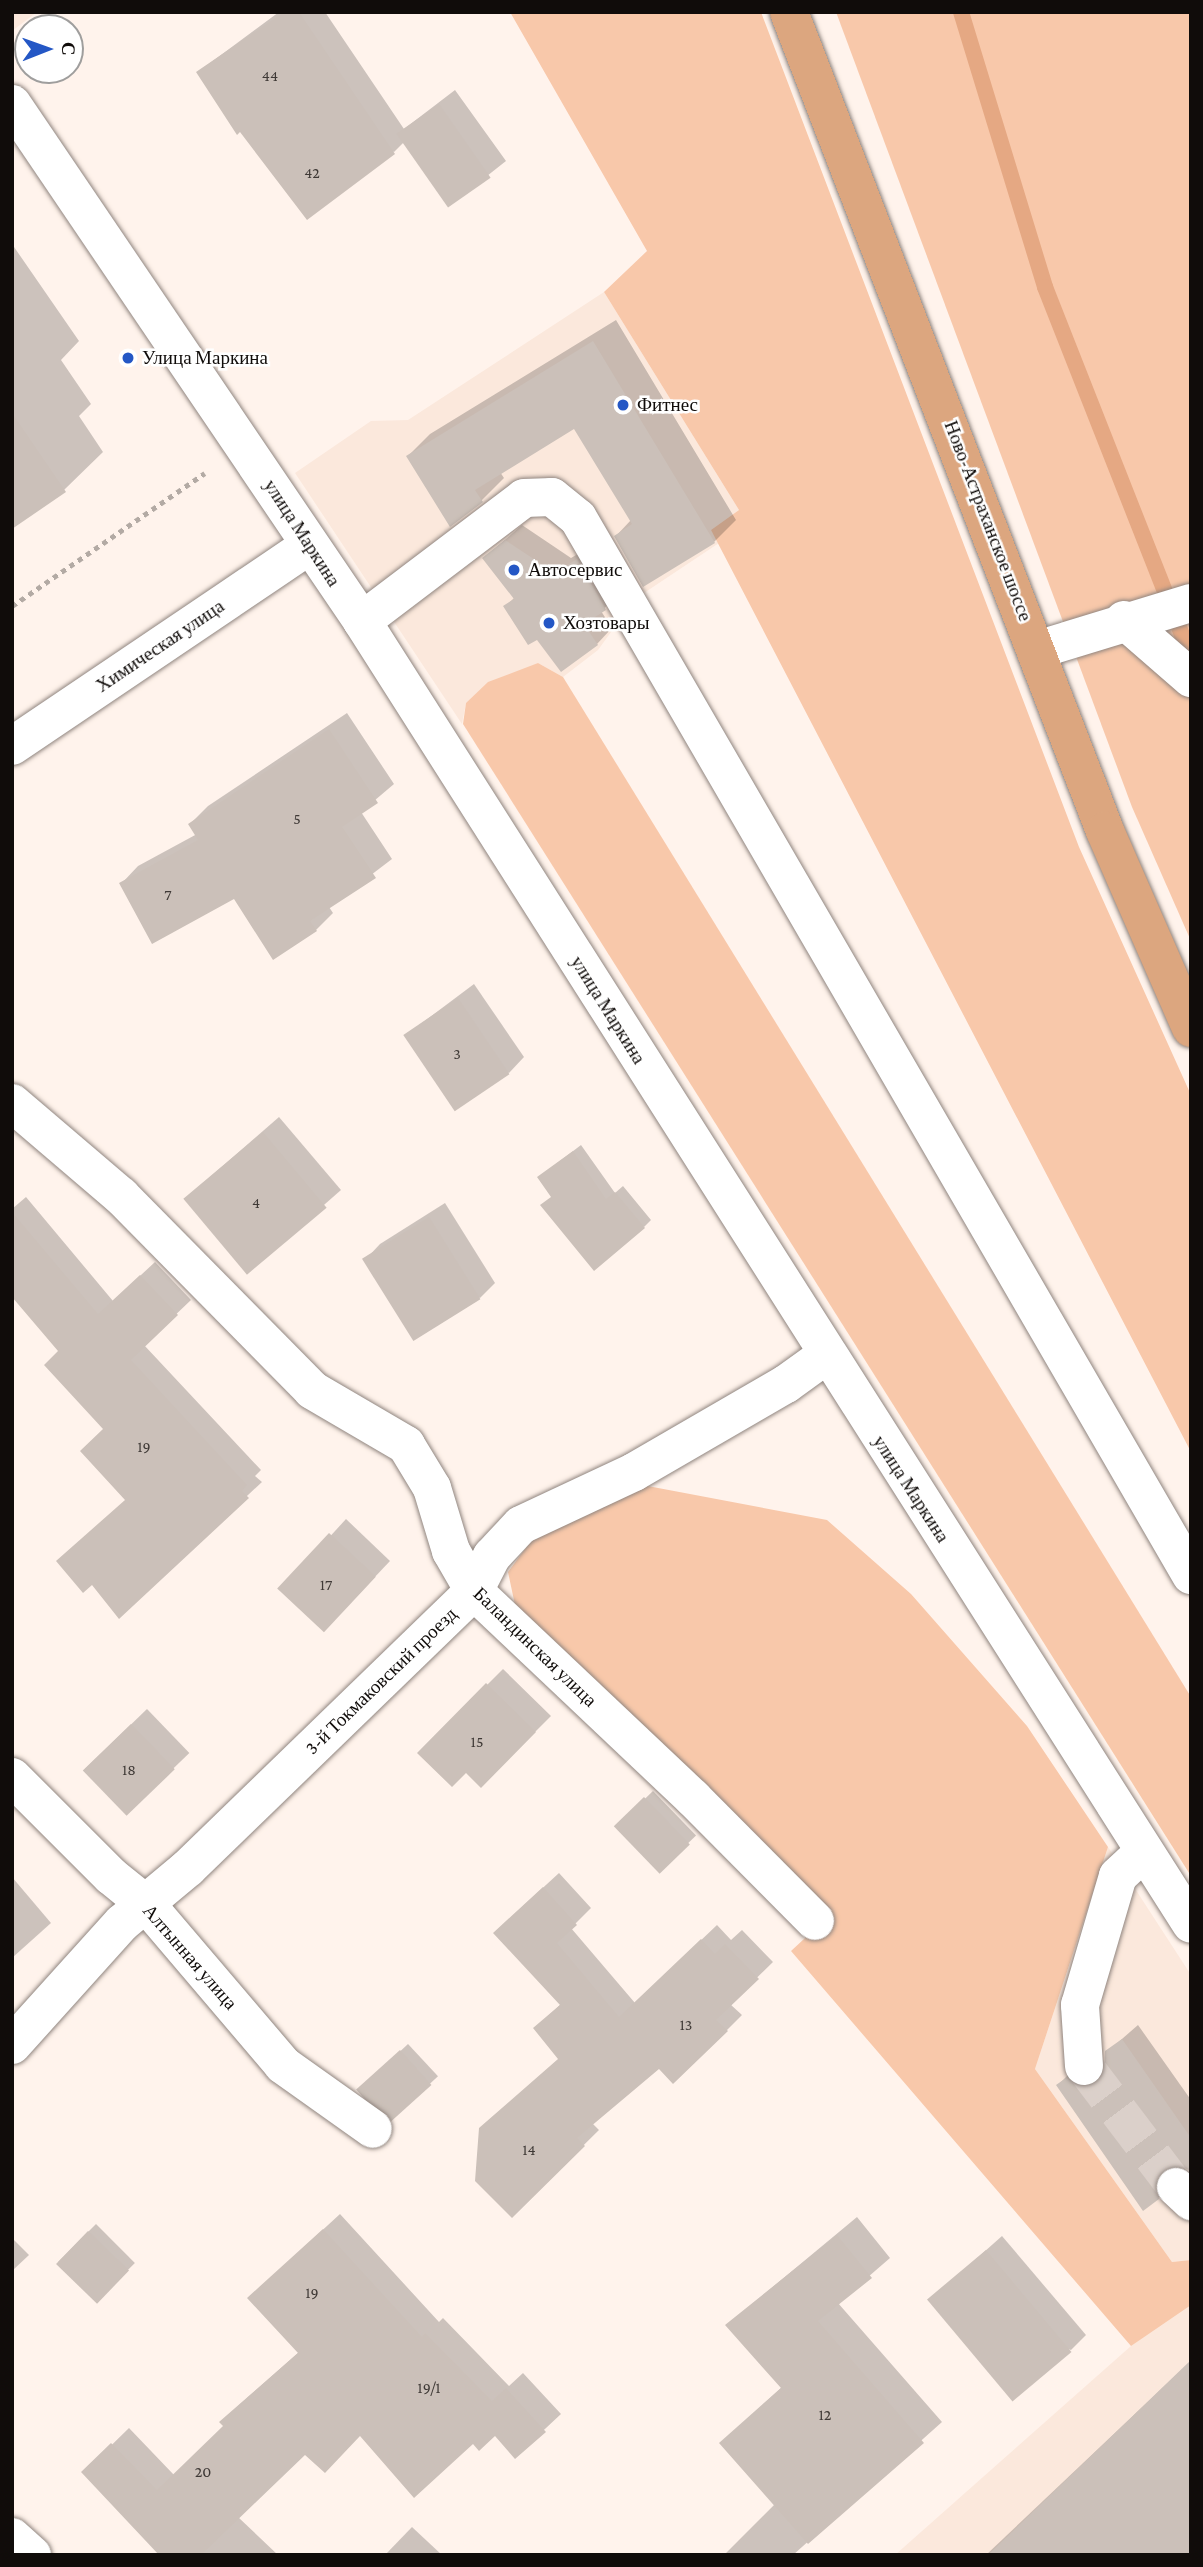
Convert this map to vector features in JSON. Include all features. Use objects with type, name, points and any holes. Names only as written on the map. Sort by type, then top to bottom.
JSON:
[{"type":"main road","name":"Ново-Астраханское шоссе","points":[[789,12],[1105,831],[1191,1028]]},
{"type":"street","name":"улица Маркина","points":[[12,104],[246,445],[308,546],[362,621],[826,1355],[1191,1924]]},
{"type":"street","points":[[362,621],[524,498],[552,497],[578,518],[1191,1575]]},
{"type":"street","name":"Химическая улица","points":[[12,747],[308,546]]},
{"type":"street","points":[[1037,650],[1124,620],[1191,603]]},
{"type":"street","points":[[1124,620],[1191,678]]},
{"type":"street","name":"Баландинская улица","points":[[12,1103],[121,1196],[312,1390],[406,1445],[432,1488],[451,1551],[474,1591],[693,1798],[815,1921]]},
{"type":"street","name":"3-й Токмаковский проезд","points":[[12,2045],[122,1923],[148,1905],[474,1591],[492,1556],[521,1525],[634,1472],[786,1384],[826,1355]]},
{"type":"street","name":"Алтынная улица","points":[[12,1777],[111,1877],[148,1905],[283,2065],[373,2129]]},
{"type":"street","points":[[1084,2066],[1080,2005],[1118,1876],[1144,1852]]},
{"type":"street","points":[[12,2537],[32,2555]]},
{"type":"path","points":[[12,606],[246,445]]},
{"type":"shaded area","points":[[12,12],[37,12],[14,14],[12,31]]},
{"type":"shaded area","points":[[510,12],[761,12],[1079,847],[1191,1095],[1191,1452],[711,530],[739,510],[604,292],[647,251]]},
{"type":"shaded area","points":[[836,12],[1191,12],[1191,941],[1132,807]]},
{"type":"shaded area","points":[[604,292],[739,510],[711,530],[719,543],[635,599],[598,650],[563,677],[538,663],[466,703],[462,724],[295,473],[371,421],[408,420]]},
{"type":"shaded area","points":[[538,663],[563,677],[1191,1697],[1191,1876],[463,724],[466,703],[488,682]]},
{"type":"shaded area","points":[[637,1484],[827,1520],[911,1594],[1027,1726],[1108,1847],[1035,2069],[1172,2262],[1191,2260],[1191,2305],[1131,2346],[791,1951],[830,1915],[515,1605],[508,1572],[531,1541]]},
{"type":"shaded area","points":[[1108,1847],[1191,1975],[1191,2260],[1172,2262],[1035,2069]]},
{"type":"shaded area","points":[[1186,2305],[1191,2305],[1191,2555],[895,2555],[1131,2346]]},
{"type":"building","points":[[284,12],[299,12],[395,154],[307,220],[240,132],[237,135],[196,72]]},
{"type":"building","points":[[439,104],[491,178],[448,208],[396,134]]},
{"type":"building","points":[[593,341],[715,543],[643,587],[614,536],[632,524],[574,429],[475,490],[483,502],[450,527],[406,456]]},
{"type":"building","points":[[12,413],[66,492],[12,529]]},
{"type":"building","name":"Хозтовары","points":[[505,540],[555,573],[577,559],[606,610],[584,624],[598,645],[561,672],[537,640],[528,645],[503,606],[514,599],[482,558]]},
{"type":"building","points":[[329,729],[378,803],[342,827],[376,878],[310,921],[317,931],[273,960],[234,899],[152,944],[119,883],[198,840],[188,824]]},
{"type":"building","points":[[458,998],[509,1074],[455,1111],[403,1035]]},
{"type":"building","points":[[263,1132],[327,1208],[247,1275],[183,1199]]},
{"type":"building","points":[[573,1151],[606,1199],[615,1192],[645,1228],[594,1271],[540,1205],[551,1197],[537,1177]]},
{"type":"building","points":[[12,1212],[98,1314],[140,1275],[178,1315],[131,1360],[247,1485],[242,1491],[249,1498],[119,1619],[92,1585],[83,1593],[56,1561],[125,1500],[80,1451],[103,1429],[44,1365],[58,1351],[12,1297]]},
{"type":"building","points":[[429,1217],[480,1299],[413,1341],[362,1259]]},
{"type":"building","points":[[329,1533],[376,1577],[324,1632],[277,1589]]},
{"type":"building","points":[[486,1683],[536,1732],[481,1788],[466,1773],[452,1787],[417,1753]]},
{"type":"building","points":[[131,1724],[175,1769],[127,1816],[83,1771]]},
{"type":"building","points":[[644,1797],[690,1844],[660,1874],[614,1826]]},
{"type":"building","points":[[543,1887],[577,1925],[557,1943],[619,2017],[701,1939],[715,1954],[725,1944],[759,1979],[716,2020],[728,2031],[673,2084],[659,2069],[577,2138],[585,2146],[512,2218],[475,2181],[479,2128],[558,2059],[533,2028],[560,2005],[493,1933]]},
{"type":"building","points":[[1122,2039],[1191,2138],[1191,2171],[1180,2166],[1161,2172],[1155,2183],[1159,2199],[1143,2211],[1056,2085],[1066,2078],[1085,2088],[1097,2084],[1104,2075],[1105,2051]]},
{"type":"building","points":[[400,2050],[431,2085],[388,2124],[356,2089]]},
{"type":"building","points":[[323,2229],[422,2337],[425,2333],[492,2401],[506,2388],[546,2432],[515,2459],[495,2436],[479,2451],[473,2444],[414,2498],[360,2436],[325,2473],[305,2455],[201,2555],[159,2555],[81,2472],[111,2443],[157,2490],[223,2426],[219,2422],[298,2353],[247,2298]]},
{"type":"building","points":[[88,2231],[129,2271],[97,2304],[56,2264]]},
{"type":"building","points":[[837,2235],[872,2278],[818,2321],[924,2443],[808,2544],[719,2443],[781,2388],[725,2325]]},
{"type":"building","points":[[986,2250],[1071,2352],[1013,2401],[927,2299]]},
{"type":"building","points":[[1191,2360],[1191,2555],[988,2555]]},
{"type":"waterway","points":[[961,12],[1045,287],[1191,657]]},
{"type":"tunnel","points":[[1084,2066],[1176,2187]]},
{"type":"place","name":"Улица Маркина","points":[[128,358]]},
{"type":"place","name":"Фитнес","points":[[623,405]]},
{"type":"place","name":"Автосервис","points":[[514,570]]},
{"type":"place","name":"Хозтовары","points":[[549,623]]}]
